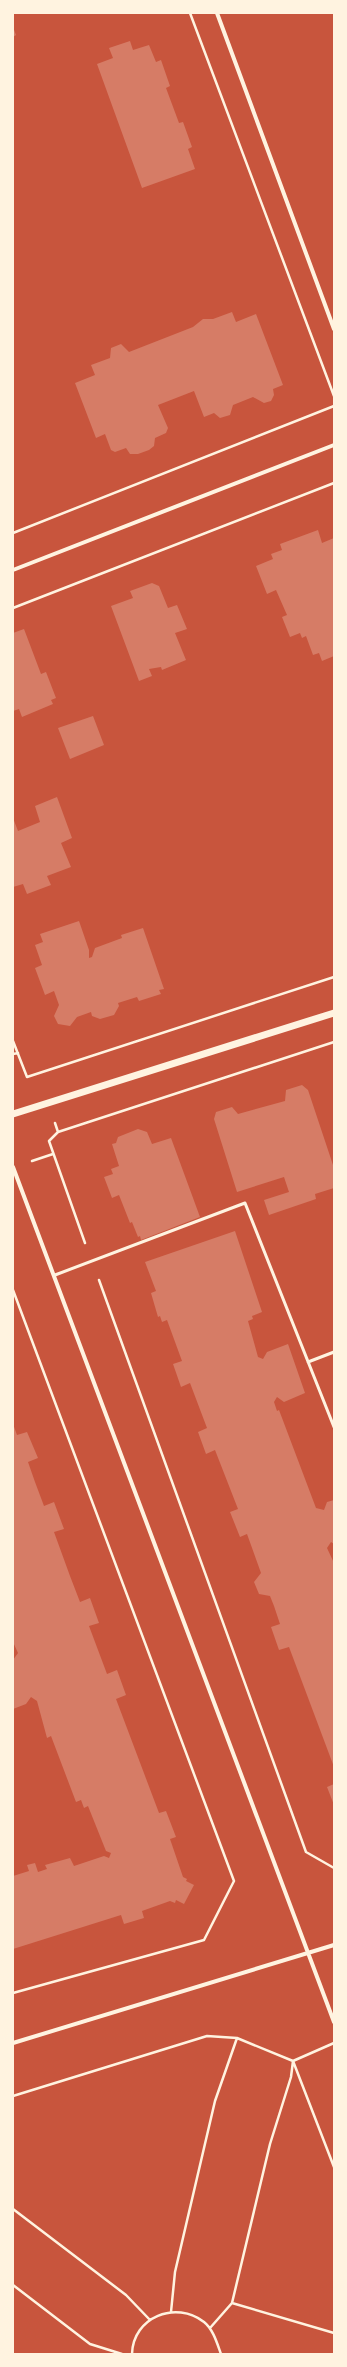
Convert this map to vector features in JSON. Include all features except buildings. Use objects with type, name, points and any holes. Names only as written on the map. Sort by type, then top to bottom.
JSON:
[{"type":"street","points":[[217,13],[334,329]]},
{"type":"street","points":[[13,570],[334,445]]},
{"type":"street","points":[[13,1114],[334,1013]]},
{"type":"street","points":[[13,1167],[55,1275],[334,2022]]},
{"type":"street","points":[[13,2043],[334,1944]]},
{"type":"lane","points":[[55,1275],[245,1203],[334,1426]]},
{"type":"lane","points":[[308,1362],[334,1352]]},
{"type":"path","points":[[190,13],[334,396]]},
{"type":"path","points":[[13,532],[334,406]]},
{"type":"path","points":[[13,608],[334,482]]},
{"type":"path","points":[[13,1041],[27,1077],[334,977]]},
{"type":"path","points":[[334,1042],[58,1132],[49,1141],[306,1852],[334,1868]]},
{"type":"path","points":[[13,1054],[18,1053]]},
{"type":"path","points":[[13,1290],[234,1881],[204,1940],[13,1993]]},
{"type":"path","points":[[13,2096],[207,2036],[237,2038],[293,2061],[334,2043]]},
{"type":"path","points":[[171,2312],[175,2272],[215,2101],[237,2038]]},
{"type":"path","points":[[293,2061],[334,2167]]},
{"type":"path","points":[[210,2328],[232,2303],[270,2144],[290,2077],[293,2061]]},
{"type":"path","points":[[13,2209],[126,2295],[150,2320]]},
{"type":"path","points":[[13,2285],[90,2344],[122,2354]]},
{"type":"path","points":[[232,2303],[334,2333]]},
{"type":"path","points":[[132,2354],[132,2347],[138,2333],[150,2320],[171,2312],[192,2314],[210,2328],[221,2354]]}]
